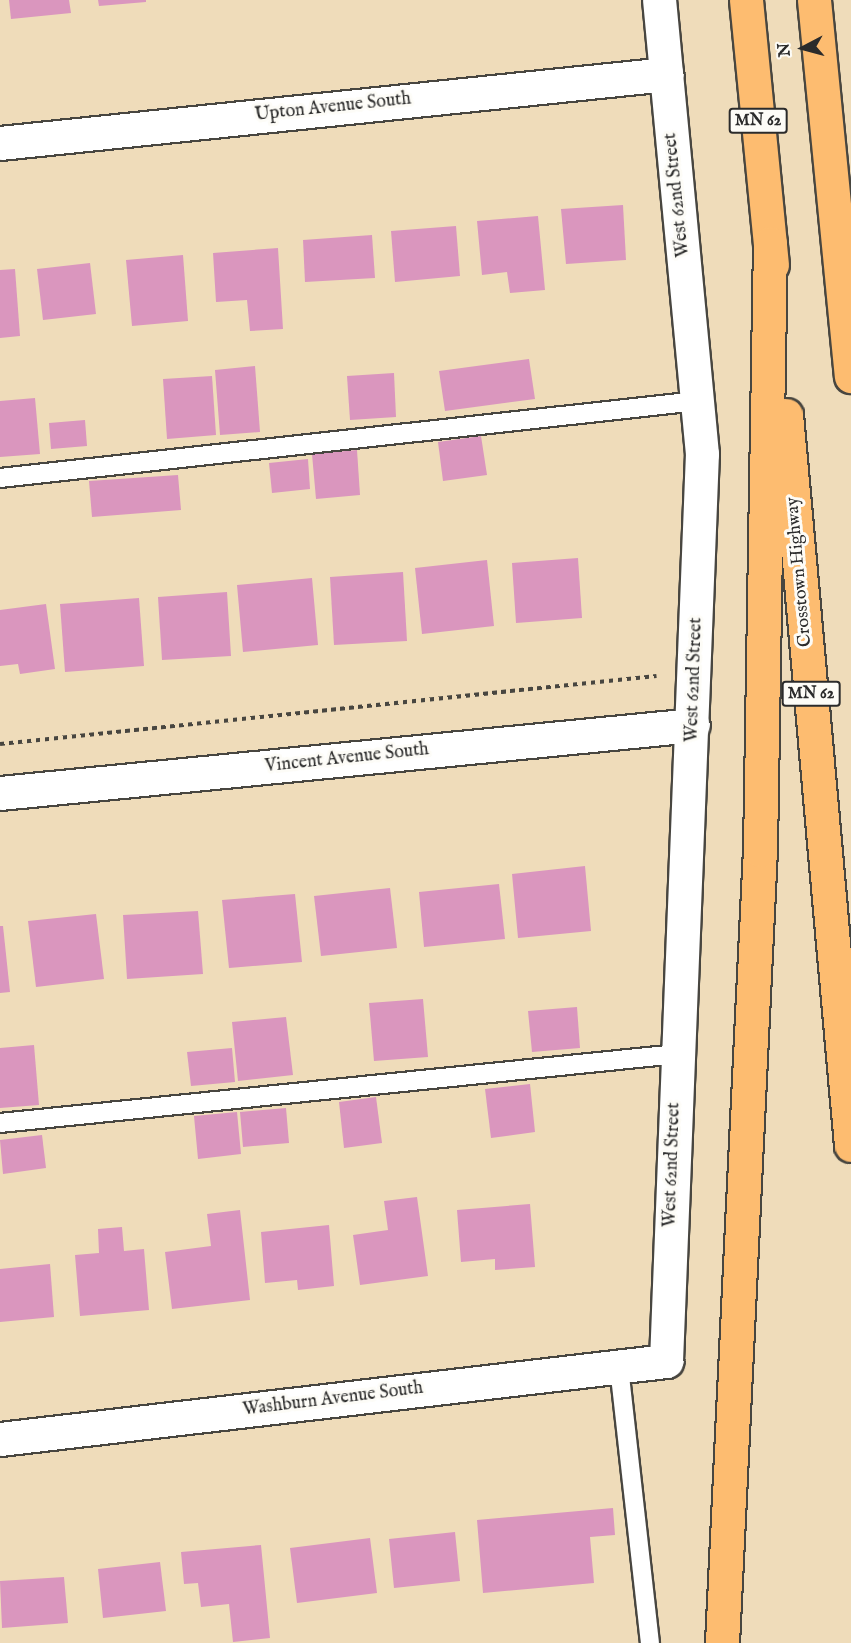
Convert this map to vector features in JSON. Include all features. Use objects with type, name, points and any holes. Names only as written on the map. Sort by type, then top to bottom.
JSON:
[{"type":"highway","name":"Crosstown Highway","points":[[747,0],[851,1145]]},
{"type":"highway","points":[[814,0],[851,376]]},
{"type":"highway","points":[[722,1643],[760,850],[770,243]]},
{"type":"highway","points":[[838,245],[851,307]]},
{"type":"street","name":"West 62nd Street","points":[[659,0],[702,454],[666,1361]]},
{"type":"street","name":"Upton Avenue South","points":[[0,143],[666,74]]},
{"type":"street","name":"Vincent Avenue South","points":[[0,793],[693,725]]},
{"type":"street","name":"Washburn Avenue South","points":[[0,1439],[666,1361]]},
{"type":"lane","points":[[0,477],[698,401]]},
{"type":"lane","points":[[0,1123],[677,1054]]},
{"type":"lane","points":[[619,1366],[650,1643]]},
{"type":"path","points":[[0,744],[663,676]]},
{"type":"building","points":[[9,0],[69,0],[71,13],[11,19]]},
{"type":"building","points":[[98,0],[146,0],[146,2],[99,6]]},
{"type":"building","points":[[623,205],[626,260],[566,264],[561,209]]},
{"type":"building","points":[[538,216],[545,290],[510,293],[507,272],[482,275],[477,221]]},
{"type":"building","points":[[456,226],[460,276],[395,282],[391,231]]},
{"type":"building","points":[[372,235],[375,278],[305,282],[303,240]]},
{"type":"building","points":[[278,248],[283,329],[250,331],[247,300],[216,302],[213,253]]},
{"type":"building","points":[[183,255],[188,321],[132,326],[126,260]]},
{"type":"building","points":[[90,263],[96,314],[43,320],[37,269]]},
{"type":"building","points":[[15,269],[20,336],[0,338],[0,270]]},
{"type":"building","points":[[529,359],[535,399],[445,411],[439,371]]},
{"type":"building","points":[[255,366],[260,432],[220,435],[215,370]]},
{"type":"building","points":[[394,373],[396,417],[350,420],[347,376]]},
{"type":"building","points":[[212,376],[216,435],[167,439],[163,379]]},
{"type":"building","points":[[35,398],[40,454],[0,457],[0,401]]},
{"type":"building","points":[[85,420],[87,446],[51,449],[49,423]]},
{"type":"building","points":[[481,436],[487,475],[443,481],[438,442]]},
{"type":"building","points":[[357,450],[360,495],[316,499],[312,454]]},
{"type":"building","points":[[308,459],[310,489],[272,493],[269,463]]},
{"type":"building","points":[[178,475],[181,510],[92,517],[89,481]]},
{"type":"building","points":[[578,558],[582,618],[516,623],[512,563]]},
{"type":"building","points":[[487,560],[494,626],[422,634],[415,568]]},
{"type":"building","points":[[403,572],[407,641],[334,645],[330,577]]},
{"type":"building","points":[[312,578],[318,645],[243,652],[237,585]]},
{"type":"building","points":[[227,592],[231,656],[162,660],[158,597]]},
{"type":"building","points":[[139,598],[144,666],[65,672],[60,604]]},
{"type":"building","points":[[46,604],[55,669],[20,674],[18,664],[0,666],[0,610]]},
{"type":"building","points":[[585,866],[591,931],[518,938],[512,874]]},
{"type":"building","points":[[499,884],[505,939],[424,947],[419,892]]},
{"type":"building","points":[[390,888],[397,948],[321,956],[314,896]]},
{"type":"building","points":[[295,894],[302,962],[229,968],[222,900]]},
{"type":"building","points":[[198,911],[203,974],[127,979],[123,915]]},
{"type":"building","points":[[96,914],[104,979],[36,987],[28,921]]},
{"type":"building","points":[[0,926],[3,926],[10,992],[0,993]]},
{"type":"building","points":[[423,999],[428,1057],[374,1061],[369,1003]]},
{"type":"building","points":[[577,1007],[580,1048],[532,1052],[528,1011]]},
{"type":"building","points":[[286,1017],[293,1075],[238,1081],[232,1022]]},
{"type":"building","points":[[34,1045],[39,1105],[0,1108],[0,1048]]},
{"type":"building","points":[[232,1048],[235,1082],[191,1086],[187,1052]]},
{"type":"building","points":[[530,1084],[535,1132],[491,1138],[485,1089]]},
{"type":"building","points":[[376,1097],[382,1143],[344,1148],[339,1102]]},
{"type":"building","points":[[286,1108],[289,1143],[243,1147],[240,1112]]},
{"type":"building","points":[[237,1112],[241,1154],[198,1159],[194,1116]]},
{"type":"building","points":[[42,1135],[46,1168],[3,1174],[0,1140]]},
{"type":"building","points":[[417,1197],[428,1276],[360,1285],[353,1235],[388,1230],[384,1201]]},
{"type":"building","points":[[530,1204],[535,1267],[495,1270],[495,1259],[461,1262],[457,1210]]},
{"type":"building","points":[[240,1210],[250,1300],[172,1309],[165,1252],[211,1246],[207,1214]]},
{"type":"building","points":[[329,1225],[334,1286],[298,1290],[297,1280],[265,1283],[261,1232]]},
{"type":"building","points":[[122,1227],[124,1251],[144,1249],[149,1310],[80,1316],[75,1255],[99,1253],[98,1229]]},
{"type":"building","points":[[50,1264],[54,1317],[0,1322],[0,1269]]},
{"type":"building","points":[[613,1508],[615,1535],[590,1537],[594,1583],[483,1593],[477,1520]]},
{"type":"building","points":[[455,1532],[460,1581],[394,1588],[389,1539]]},
{"type":"building","points":[[370,1538],[377,1593],[297,1603],[290,1548]]},
{"type":"building","points":[[261,1545],[270,1638],[233,1642],[229,1604],[201,1607],[198,1583],[184,1584],[181,1552]]},
{"type":"building","points":[[160,1562],[166,1611],[103,1618],[98,1569]]},
{"type":"building","points":[[64,1577],[68,1623],[2,1628],[0,1581]]}]
